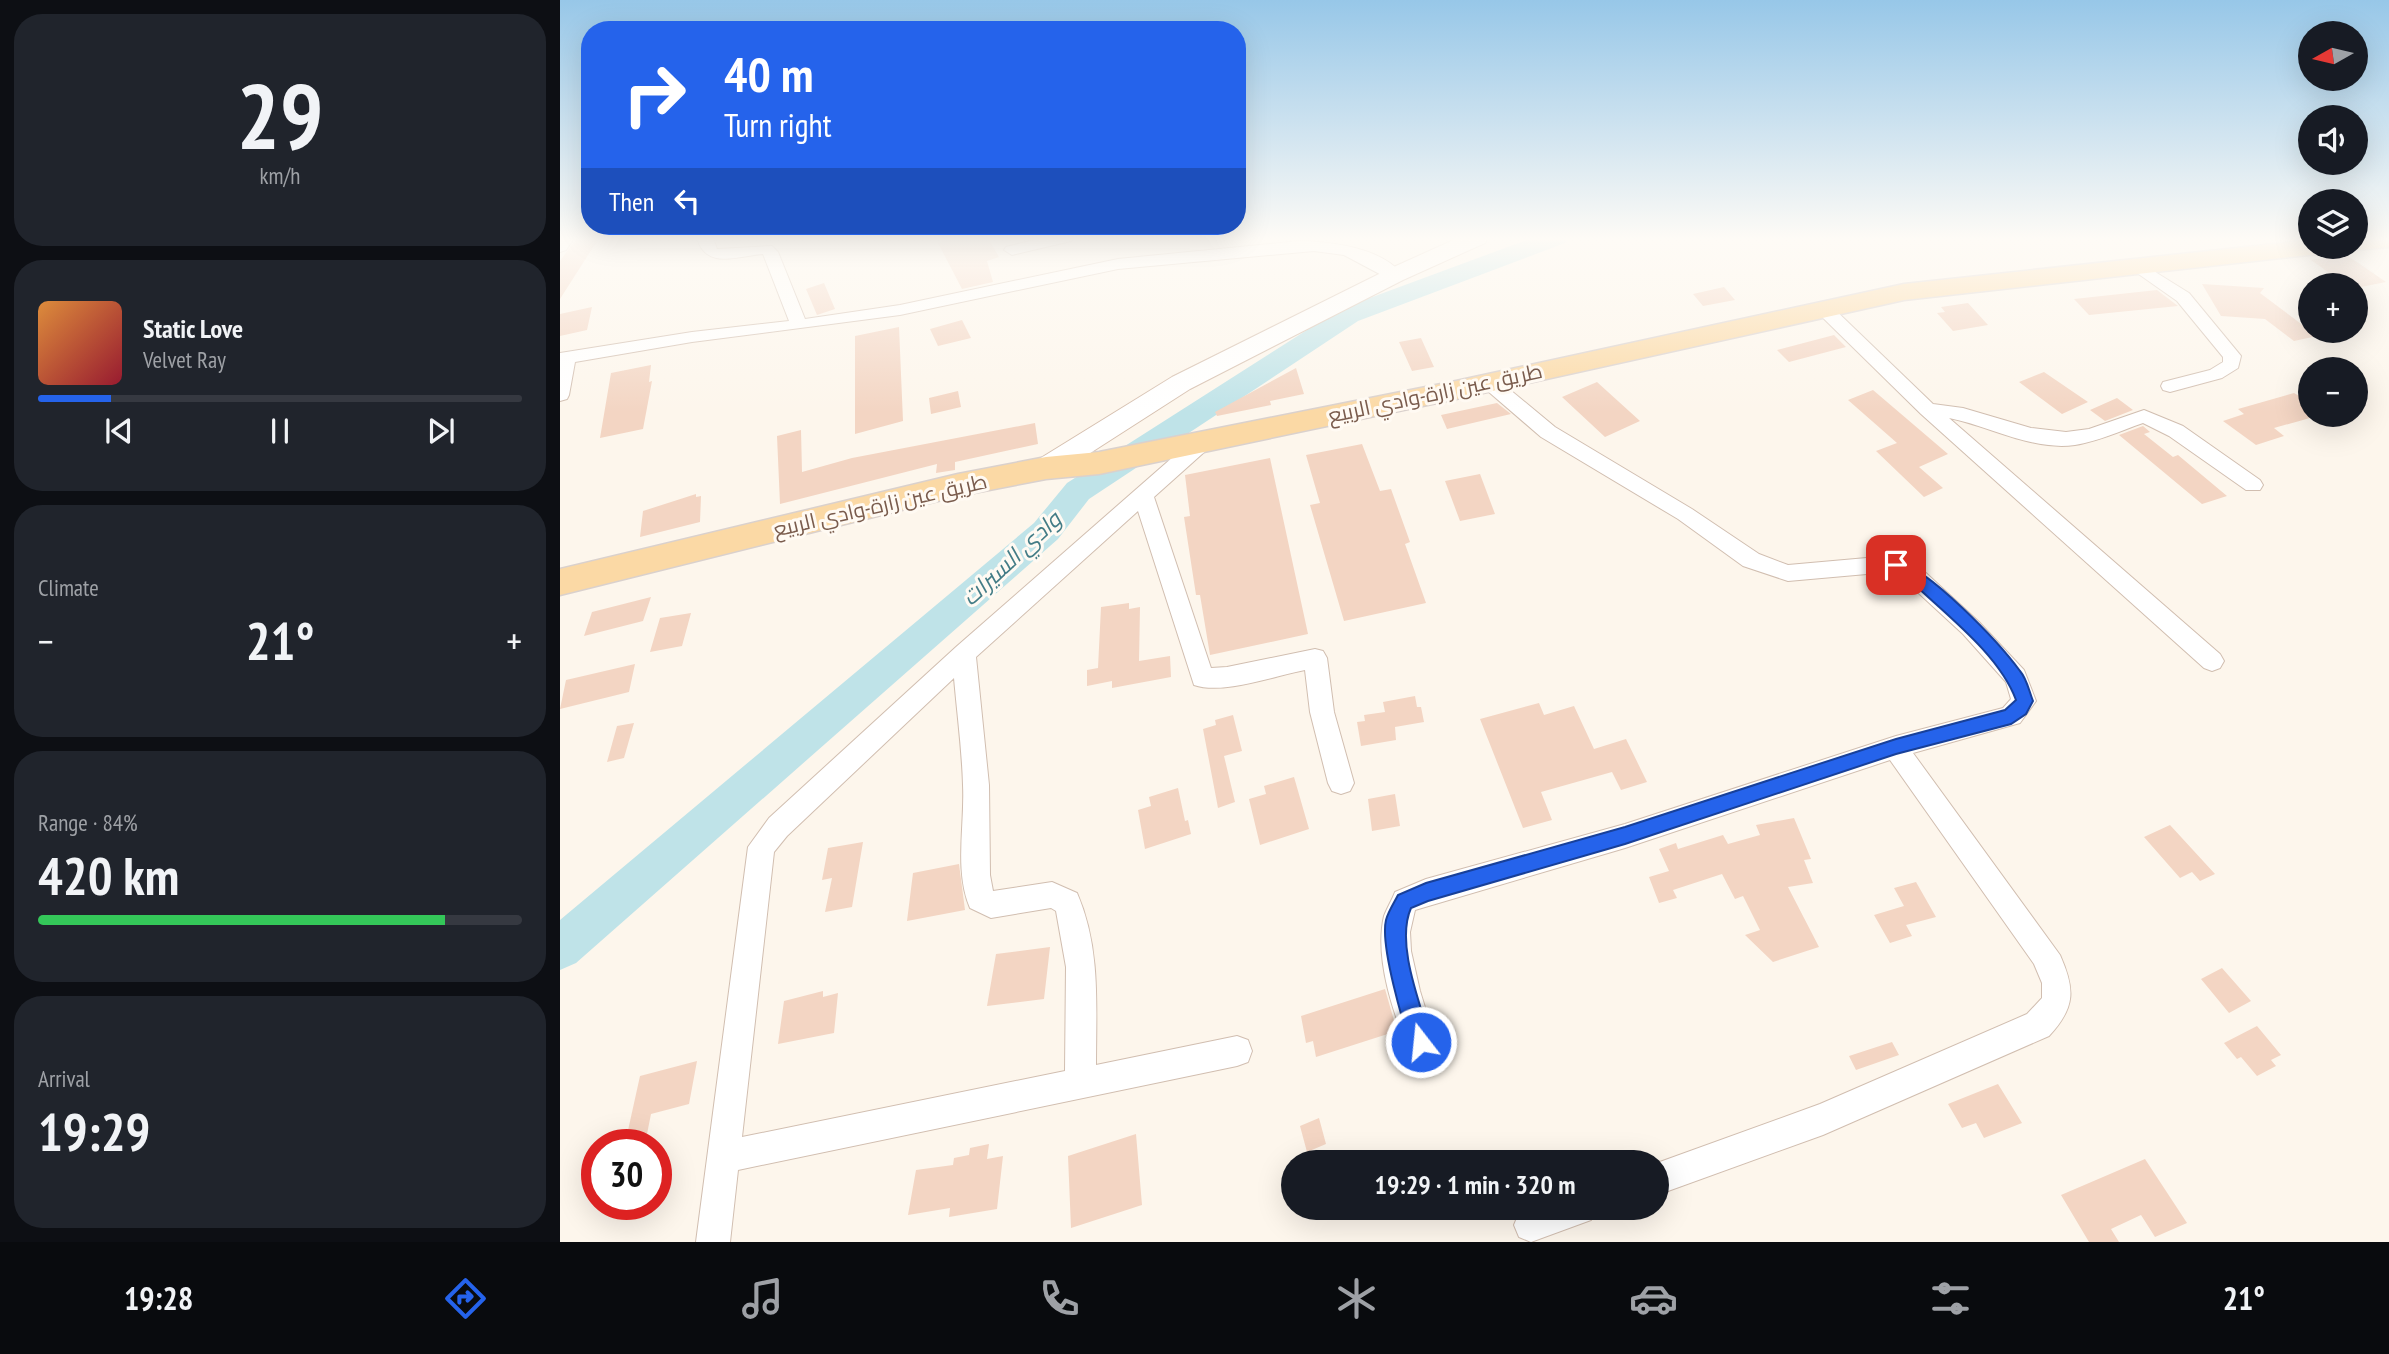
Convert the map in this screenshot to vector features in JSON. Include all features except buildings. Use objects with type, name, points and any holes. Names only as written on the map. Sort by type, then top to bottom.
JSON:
[{"type":"main road","points":[[1046,468],[1181,383],[1353,296]]},
{"type":"main road","name":"طريق عين زارة-وادي الربيع","points":[[560,582],[946,488],[1046,468],[1098,463],[1490,383],[1883,296]]},
{"type":"street","points":[[787,296],[799,325]]},
{"type":"street","points":[[560,394],[564,358],[692,337],[900,310],[934,296]]},
{"type":"street","points":[[2169,386],[2216,374],[2232,364],[2228,348],[2181,296]]},
{"type":"street","points":[[1823,308],[1928,410],[2212,661]]},
{"type":"street","points":[[1421,1042],[1402,975],[1396,938],[1395,922],[1405,901],[1426,892],[1625,836],[1896,747],[2011,716],[2024,701],[2016,677],[1971,628],[1913,574],[1896,565],[1842,567],[1799,573],[1770,568],[1751,560],[1685,514],[1548,432],[1490,383]]},
{"type":"street","points":[[1928,410],[1959,412],[2031,436],[2063,439],[2086,436],[2144,416],[2176,431],[2253,485]]},
{"type":"street","points":[[713,1242],[761,847],[778,827],[964,654],[1204,441]]},
{"type":"street","points":[[1143,495],[1202,678],[1227,677],[1315,658],[1322,712],[1341,783]]},
{"type":"street","points":[[964,654],[976,785],[976,875],[980,899],[991,905],[1052,895],[1067,901],[1074,919],[1079,949],[1080,1083]]},
{"type":"street","points":[[1669,1175],[1823,1119],[2038,1025],[2053,1012],[2059,995],[2056,975],[2045,954],[1907,766],[1896,747]]},
{"type":"street","points":[[722,1157],[1237,1051]]},
{"type":"street","points":[[1531,1225],[1545,1220]]},
{"type":"waterway","name":"وادي السيرات","points":[[560,948],[1046,531],[1078,491],[1349,315],[1400,296]]},
{"type":"route","points":[[1421,1042],[1402,975],[1396,938],[1395,922],[1405,901],[1426,892],[1625,836],[1896,747],[2011,716],[2020,709],[2024,701],[2016,677],[1971,628],[1906,568],[1896,565]]}]
